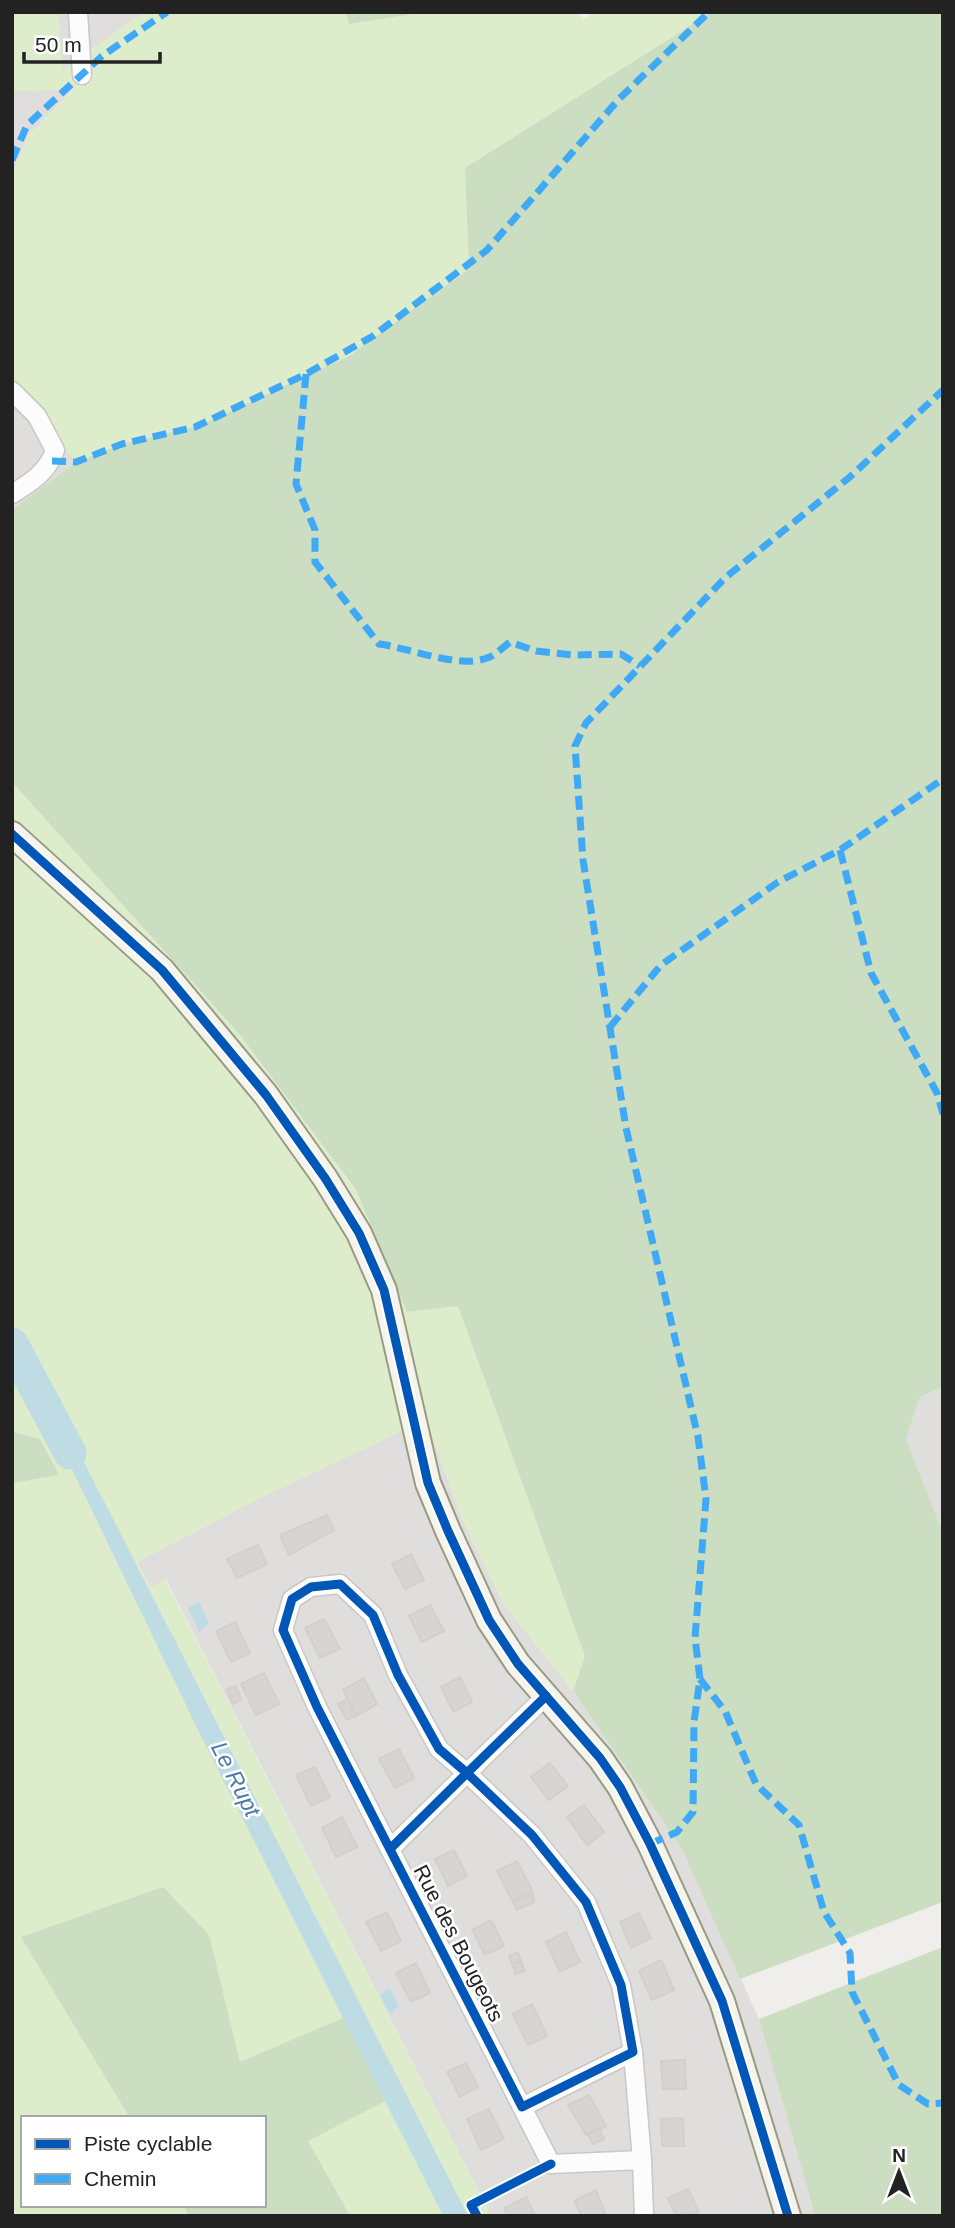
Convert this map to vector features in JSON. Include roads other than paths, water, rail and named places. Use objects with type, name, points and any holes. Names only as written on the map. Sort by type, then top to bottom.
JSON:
[{"type":"main road","points":[[12,834],[162,971],[266,1095],[325,1178],[359,1233],[384,1290],[428,1483],[448,1531],[489,1620],[517,1664],[606,1768],[650,1844],[722,2001],[788,2216]]},
{"type":"street","points":[[78,12],[82,75]]},
{"type":"street","points":[[12,391],[37,416],[55,450],[52,461],[34,480],[12,494]]},
{"type":"street","name":"Rue des Bougeots","points":[[642,2160],[551,2164],[392,1847],[317,1707],[283,1630],[292,1599],[311,1587],[340,1584],[373,1615],[398,1675],[439,1749],[532,1835],[586,1902],[621,1985],[633,2052],[642,2160],[643,2216]]},
{"type":"street","points":[[392,1847],[546,1696]]},
{"type":"street","points":[[523,2107],[633,2052]]},
{"type":"water","points":[[49,1413],[83,1460],[468,2216],[443,2216],[199,1732],[70,1465]]},
{"type":"water","points":[[199,1602],[209,1623],[199,1632],[188,1608]]},
{"type":"water","points":[[386,1989],[391,1990],[399,2006],[392,2013],[388,2011],[380,1996]]},
{"type":"waterway","name":"Le Rupt","points":[[12,1344],[70,1453]]}]
